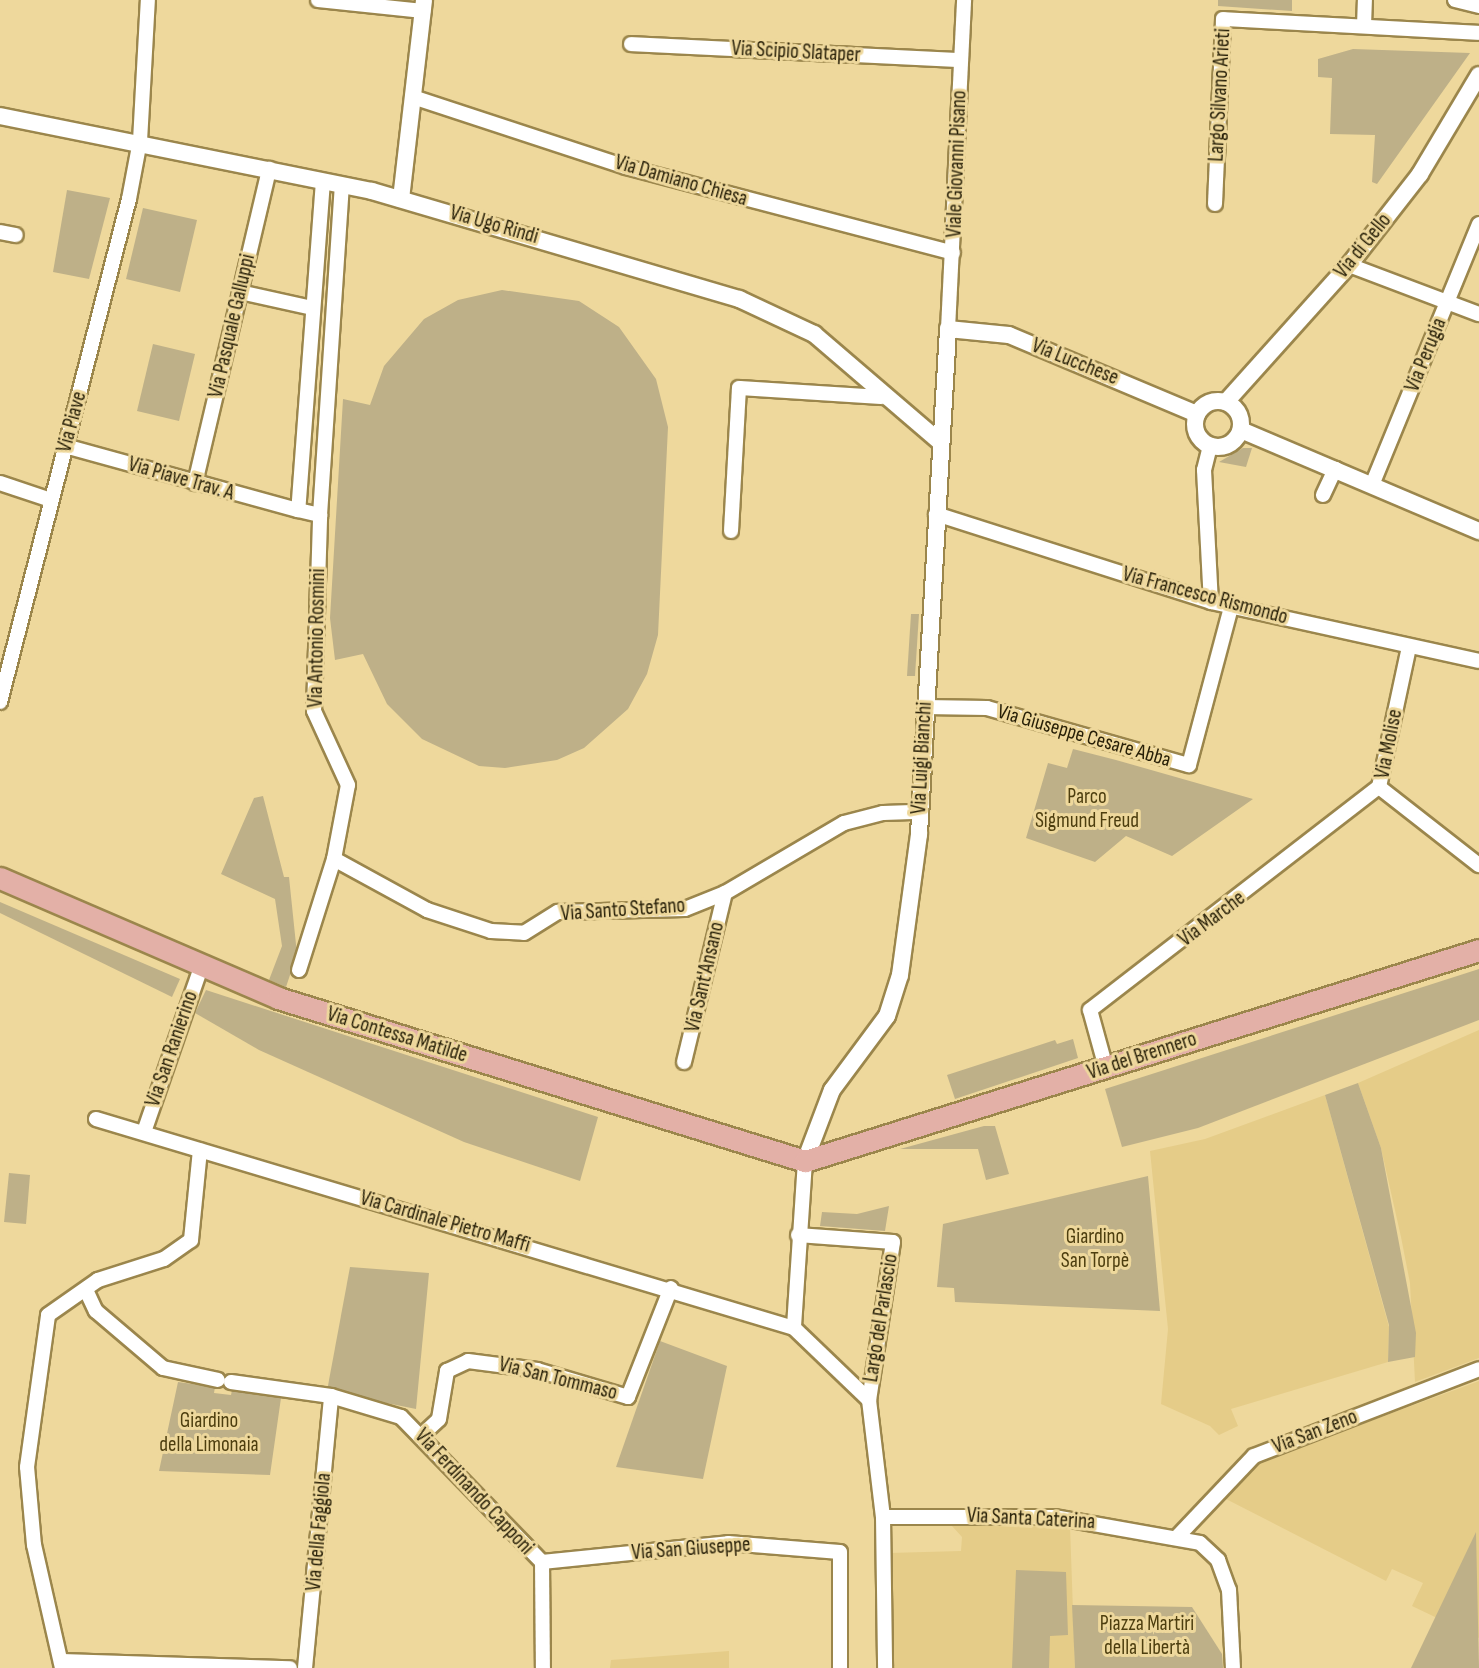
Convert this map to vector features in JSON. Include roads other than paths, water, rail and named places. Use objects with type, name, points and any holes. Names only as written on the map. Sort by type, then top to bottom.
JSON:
[{"type":"main road","name":"Via Contessa Matilde","points":[[0,878],[201,968],[288,1001],[805,1161]]},
{"type":"main road","name":"Via del Brennero","points":[[805,1161],[1479,950]]},
{"type":"street","name":"Via Piave","points":[[0,702],[4,673],[65,446],[140,141],[148,0]]},
{"type":"street","points":[[318,0],[424,5],[401,199]]},
{"type":"street","name":"Viale Giovanni Pisano","points":[[948,329],[964,0]]},
{"type":"street","points":[[1364,26],[1365,0]]},
{"type":"street","points":[[1455,0],[1479,6]]},
{"type":"street","name":"Largo Silvano Arieti","points":[[1215,204],[1223,19],[1479,33]]},
{"type":"street","name":"Via Scipio Slataper","points":[[631,44],[961,60]]},
{"type":"street","name":"Via di Gello","points":[[1226,402],[1349,265],[1420,174],[1479,75]]},
{"type":"street","name":"Via Damiano Chiesa","points":[[412,97],[626,167],[953,253]]},
{"type":"street","name":"Via Ugo Rindi","points":[[0,116],[140,141],[401,199],[768,310],[814,334],[882,398],[940,442]]},
{"type":"street","name":"Via Pasquale Galluppi","points":[[195,483],[269,169]]},
{"type":"street","points":[[320,515],[298,510],[323,181]]},
{"type":"street","name":"Via Antonio Rosmini","points":[[334,859],[348,785],[314,711],[320,515],[342,185]]},
{"type":"street","name":"Via Perugia","points":[[1372,485],[1479,224]]},
{"type":"street","points":[[0,232],[16,235]]},
{"type":"street","points":[[1349,265],[1479,314]]},
{"type":"street","points":[[240,292],[312,308]]},
{"type":"street","name":"Via Lucchese","points":[[948,329],[1009,335],[1197,414]]},
{"type":"street","name":"Via Luigi Bianchi","points":[[805,1161],[832,1090],[892,1006],[920,812],[948,329]]},
{"type":"street","points":[[731,531],[740,388],[882,398]]},
{"type":"street","points":[[1210,446],[1196,430],[1197,414],[1210,402],[1226,402],[1238,411],[1241,430]]},
{"type":"street","points":[[1210,446],[1226,445],[1241,430]]},
{"type":"street","points":[[1241,430],[1479,531]]},
{"type":"street","name":"Via Piave Trav. A","points":[[65,446],[298,510]]},
{"type":"street","points":[[1210,446],[1204,470],[1211,602]]},
{"type":"street","points":[[1323,495],[1335,469]]},
{"type":"street","points":[[0,483],[51,500]]},
{"type":"street","name":"Via Francesco Rismondo","points":[[936,514],[1211,602],[1479,661]]},
{"type":"street","name":"Via Giuseppe Cesare Abba","points":[[925,707],[987,708],[1188,765],[1231,607]]},
{"type":"street","name":"Via Molise","points":[[1409,646],[1379,787],[1479,865]]},
{"type":"street","name":"Via Marche","points":[[1106,1068],[1090,1011],[1379,787]]},
{"type":"street","name":"Via Santo Stefano","points":[[334,859],[427,910],[507,934],[524,933],[558,912],[674,911],[725,892],[844,824],[883,813],[920,812]]},
{"type":"street","points":[[299,969],[334,859]]},
{"type":"street","name":"Via Sant'Ansano","points":[[684,1062],[725,892]]},
{"type":"street","name":"Via San Ranierino","points":[[144,1132],[201,968]]},
{"type":"street","name":"Via Cardinale Pietro Maffi","points":[[96,1119],[671,1288],[794,1328]]},
{"type":"street","points":[[200,1150],[191,1240],[185,1247],[143,1267],[98,1280],[48,1315],[27,1467],[34,1545],[62,1665],[290,1668]]},
{"type":"street","points":[[794,1328],[798,1234],[805,1161]]},
{"type":"street","name":"Largo del Parlascio","points":[[798,1234],[893,1242],[868,1400]]},
{"type":"street","name":"Via San Tommaso","points":[[422,1435],[438,1419],[447,1371],[468,1361],[537,1370],[628,1397],[671,1288]]},
{"type":"street","name":"Via Ferdinando Capponi","points":[[86,1290],[101,1316],[174,1374],[331,1396],[401,1417],[422,1435],[542,1562]]},
{"type":"street","name":"Largo del Parlascio","points":[[794,1328],[868,1400]]},
{"type":"street","name":"Via San Zeno","points":[[1178,1536],[1254,1456],[1479,1369]]},
{"type":"street","name":"Via della Faggiola","points":[[305,1668],[331,1396]]},
{"type":"street","points":[[868,1400],[883,1517],[885,1668]]},
{"type":"street","name":"Via Santa Caterina","points":[[883,1517],[1047,1516],[1178,1536],[1200,1543],[1218,1560],[1231,1609],[1233,1668]]},
{"type":"street","name":"Via San Giuseppe","points":[[542,1562],[728,1543],[840,1552],[840,1668]]},
{"type":"street","points":[[542,1562],[543,1668]]},
{"type":"park label","name":"Parco Sigmund Freud","points":[[1087,809]]},
{"type":"park label","name":"Giardino San Torpè","points":[[1095,1249]]},
{"type":"park label","name":"Giardino della Limonaia","points":[[209,1433]]},
{"type":"park label","name":"Piazza Martiri della Libertà","points":[[1147,1636]]}]
